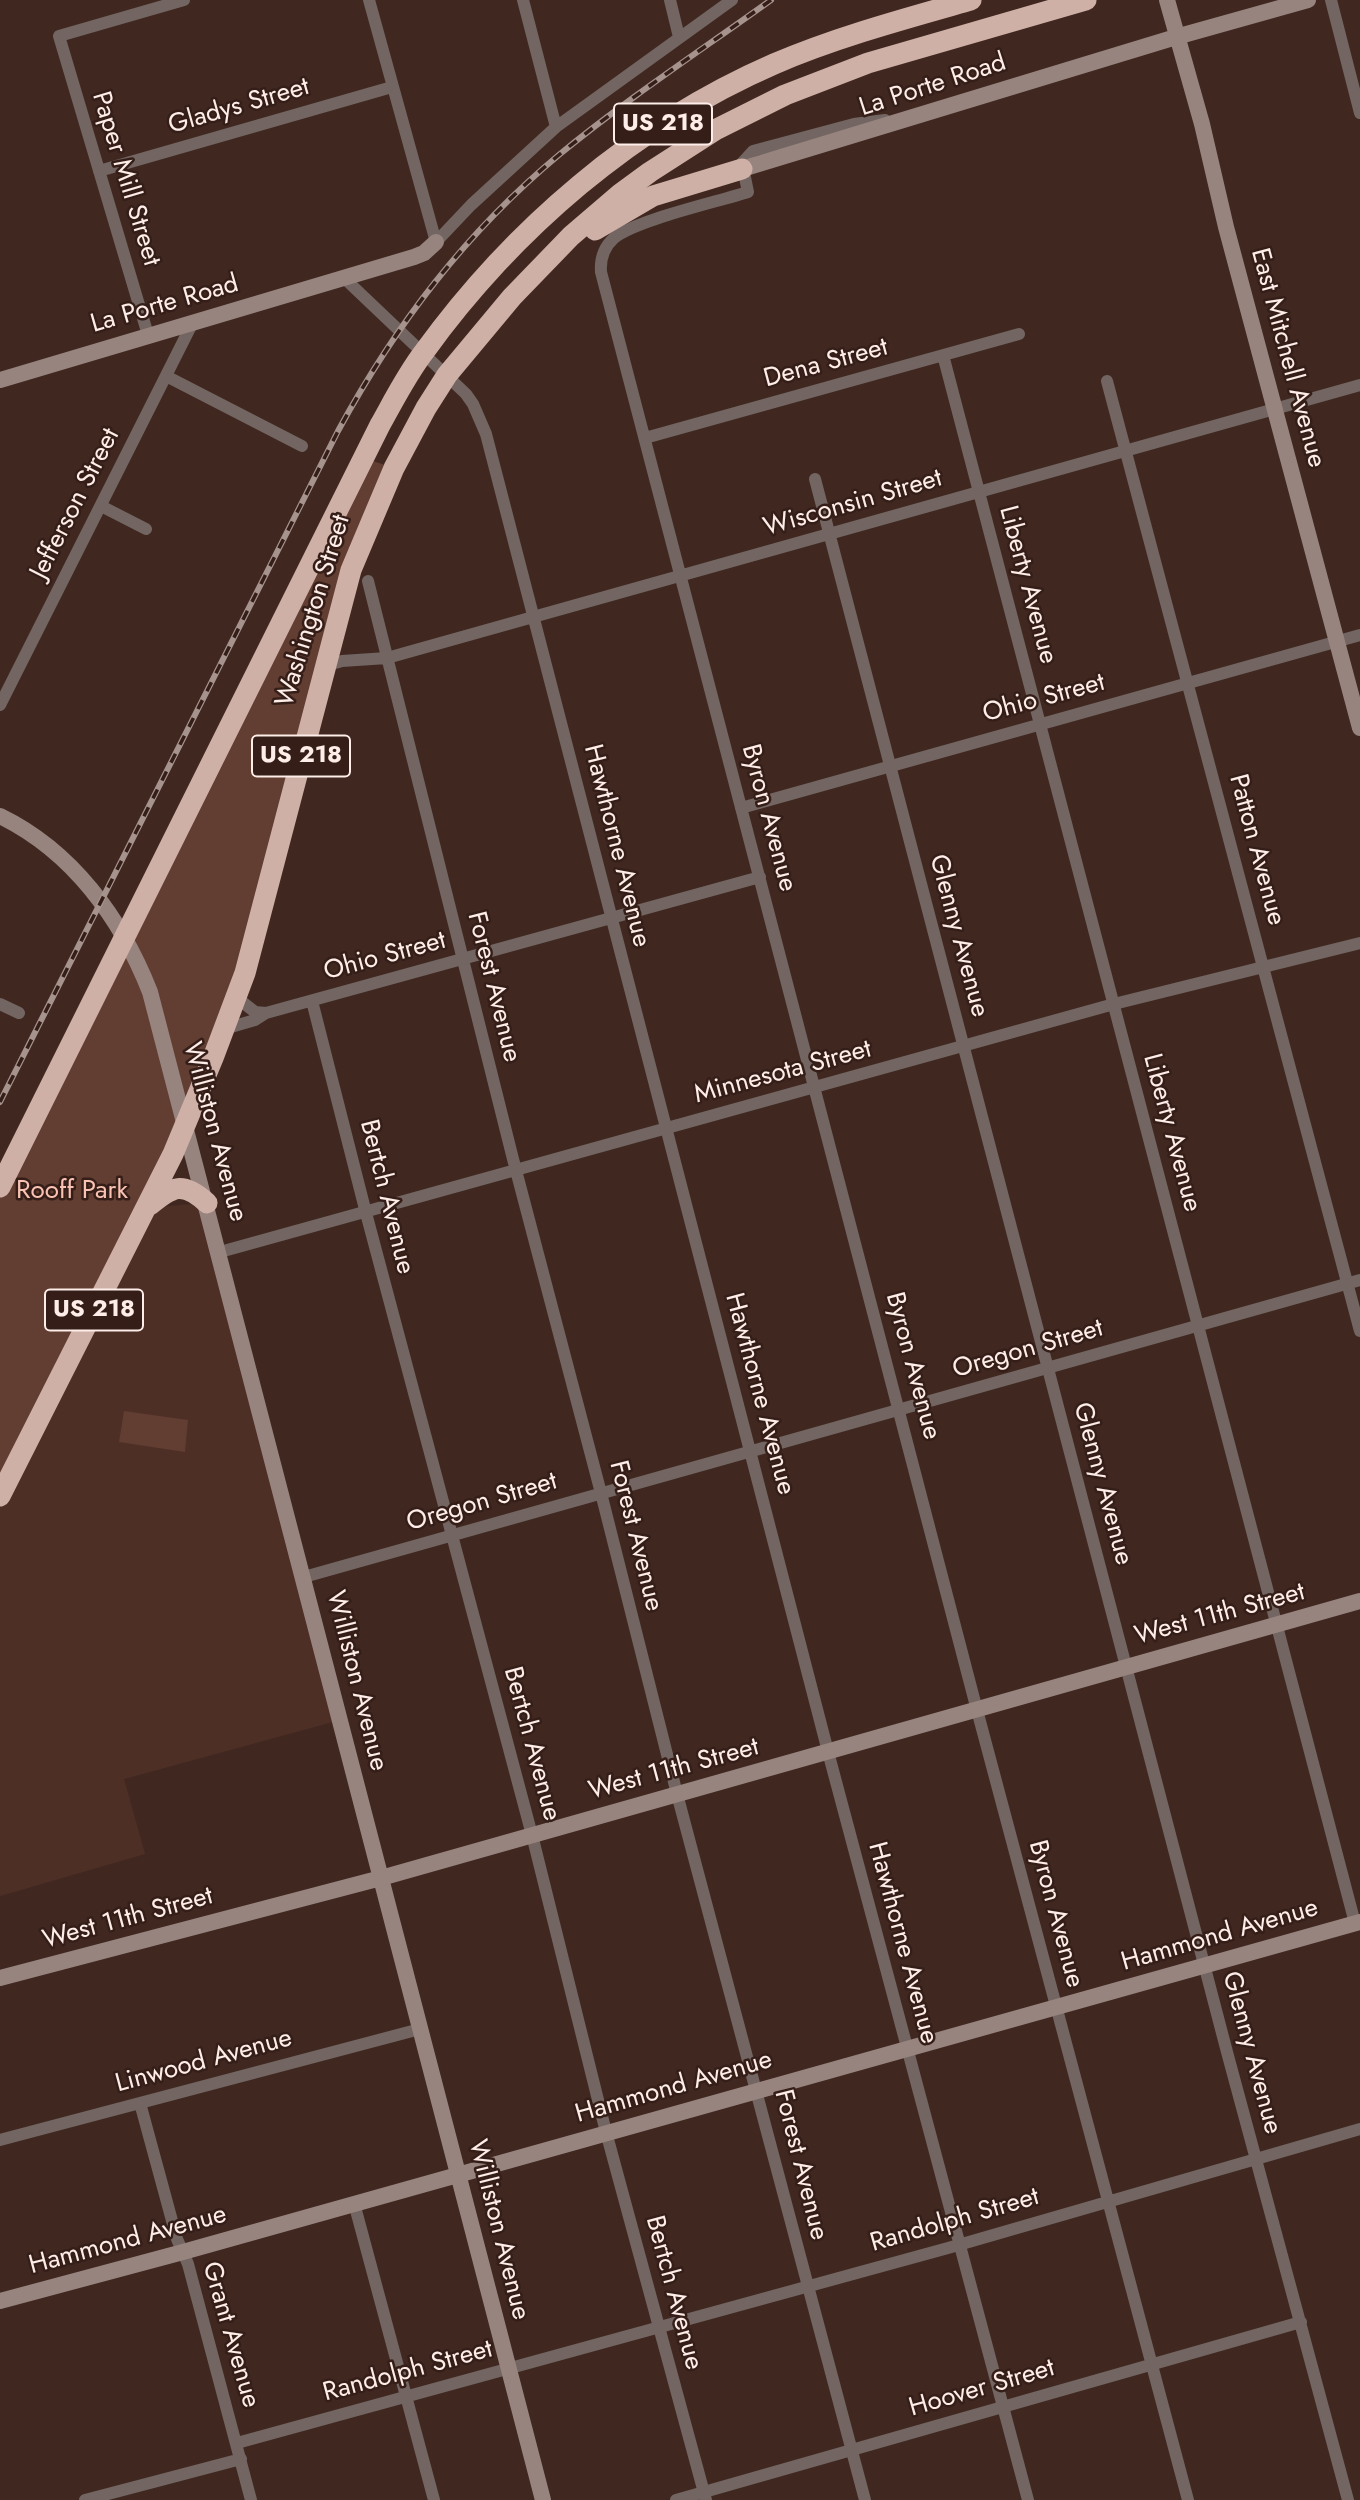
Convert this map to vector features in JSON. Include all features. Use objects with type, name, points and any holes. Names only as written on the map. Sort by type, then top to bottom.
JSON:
[{"type":"highway","name":"Washington Street","points":[[0,1187],[380,425],[423,353],[488,274],[550,211],[596,171],[670,120],[738,81],[808,50],[858,32],[971,0]]},
{"type":"highway","name":"Washington Street","points":[[0,1496],[186,1124],[224,1029],[245,973],[351,570],[380,498],[408,440],[447,375],[512,297],[571,236],[620,194],[688,146],[752,110],[819,80],[868,63],[1086,0]]},
{"type":"highway","points":[[512,297],[599,227],[637,204],[670,189],[742,169]]},
{"type":"highway","points":[[145,1208],[177,1188],[190,1190],[207,1203]]},
{"type":"street","name":"Paper Mill Street","points":[[148,335],[59,36],[184,0]]},
{"type":"street","points":[[369,0],[436,242]]},
{"type":"street","points":[[523,0],[556,127]]},
{"type":"street","points":[[670,0],[679,37]]},
{"type":"street","points":[[436,242],[471,205],[556,127],[732,0]]},
{"type":"street","name":"East Mitchell Avenue","points":[[1167,0],[1360,728]]},
{"type":"street","name":"La Porte Road","points":[[742,169],[1176,37],[1308,0]]},
{"type":"street","points":[[1331,0],[1360,113]]},
{"type":"street","name":"Gladys Street","points":[[99,172],[392,87]]},
{"type":"street","name":"Byron Avenue","points":[[742,169],[748,192],[632,228],[608,244],[603,252],[601,272],[977,1710],[1188,2500]]},
{"type":"street","name":"La Porte Road","points":[[0,380],[424,253],[436,242]]},
{"type":"street","name":"Hawthorne Avenue","points":[[343,278],[447,375],[473,404],[480,418],[1027,2500]]},
{"type":"street","name":"Jefferson Street","points":[[0,705],[192,322]]},
{"type":"street","name":"Dena Street","points":[[645,438],[1019,334]]},
{"type":"street","name":"Liberty Avenue","points":[[943,355],[1357,1923]]},
{"type":"street","points":[[166,376],[302,446]]},
{"type":"street","name":"Patton Avenue","points":[[1107,381],[1264,967],[1354,1282],[1360,1331]]},
{"type":"street","name":"Wisconsin Street","points":[[325,666],[387,658],[1360,385]]},
{"type":"street","name":"Glenny Avenue","points":[[815,479],[1204,1965],[1348,2500]]},
{"type":"street","points":[[101,506],[146,529]]},
{"type":"street","name":"Forest Avenue","points":[[368,581],[516,1171],[677,1794],[865,2500]]},
{"type":"street","points":[[333,633],[357,660]]},
{"type":"street","name":"Ohio Street","points":[[741,808],[1360,635]]},
{"type":"street","name":"Williston Avenue","points":[[0,816],[40,840],[90,887],[116,920],[150,992],[220,1252],[543,2500]]},
{"type":"street","name":"Ohio Street","points":[[224,1029],[255,1020],[266,1013],[760,877]]},
{"type":"street","name":"Minnesota Street","points":[[220,1252],[1114,1004],[1360,943]]},
{"type":"street","points":[[236,997],[255,1012],[266,1013]]},
{"type":"street","name":"Bertch Avenue","points":[[312,1000],[532,1835],[606,2132],[705,2496]]},
{"type":"street","points":[[0,1004],[19,1013]]},
{"type":"street","name":"Oregon Street","points":[[304,1577],[1354,1282]]},
{"type":"street","name":"West 11th Street","points":[[0,1978],[381,1878],[1360,1601]]},
{"type":"street","name":"Hammond Avenue","points":[[0,2301],[1357,1923]]},
{"type":"street","name":"Linwood Avenue","points":[[0,2140],[420,2029]]},
{"type":"street","name":"Grant Avenue","points":[[140,2103],[251,2500]]},
{"type":"street","name":"Randolph Street","points":[[236,2443],[959,2245],[1360,2129]]},
{"type":"street","points":[[354,2203],[434,2500]]},
{"type":"street","name":"Hoover Street","points":[[676,2500],[705,2496],[851,2450],[1301,2322]]},
{"type":"street","points":[[90,2499],[241,2459]]},
{"type":"shaded area","points":[[207,1203],[340,1720],[124,1779],[145,1854],[0,1896],[0,1496],[145,1208]]},
{"type":"green space","name":"Rooff Park","points":[[364,458],[394,468],[364,535],[213,1058],[0,1495],[0,1178]]},
{"type":"green space","points":[[124,1411],[188,1420],[185,1452],[119,1442]]},
{"type":"railway","points":[[0,1102],[338,431],[409,317],[494,215],[560,154],[637,95],[771,0]]}]
